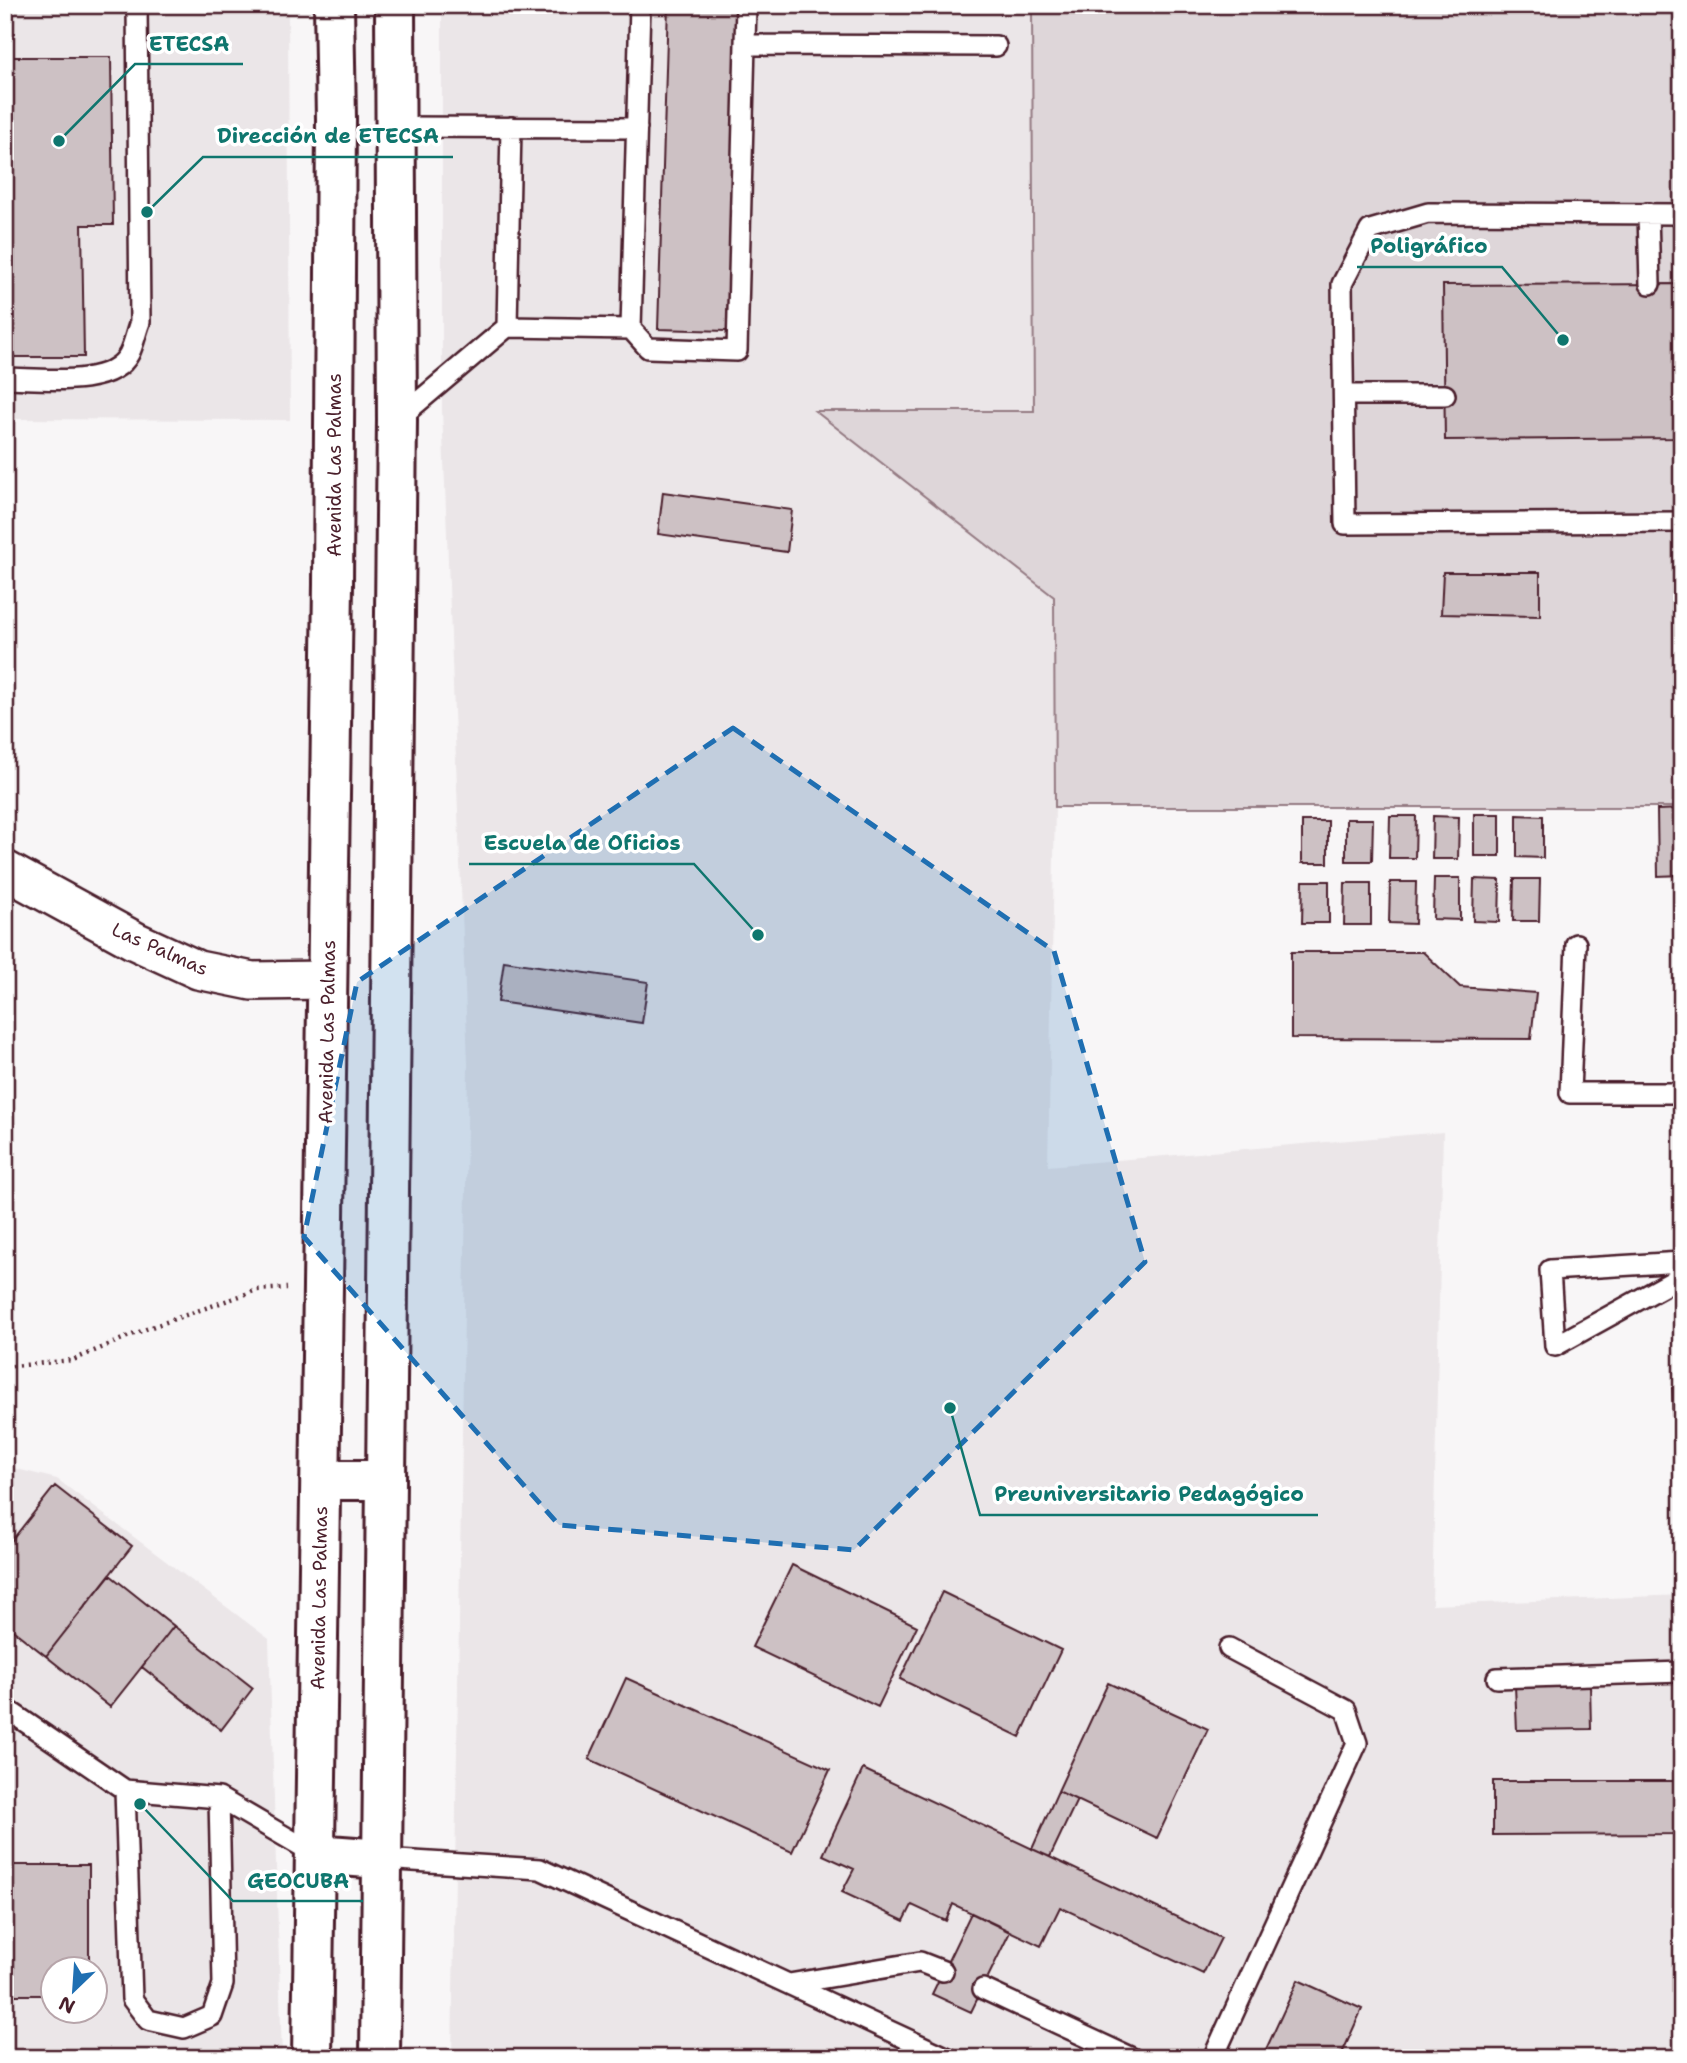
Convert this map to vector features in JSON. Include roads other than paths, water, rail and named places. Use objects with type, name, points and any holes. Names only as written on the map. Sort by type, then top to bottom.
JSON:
[{"type":"street","name":"Avenida Las Palmas","points":[[312,2058],[333,584],[334,5]]},
{"type":"street","points":[[380,2058],[397,419],[395,5]]},
{"type":"street","points":[[333,584],[395,584]]},
{"type":"street","name":"Las Palmas","points":[[5,870],[135,941],[198,970],[252,981],[327,980]]},
{"type":"street","points":[[320,1480],[386,1480]]},
{"type":"street","points":[[315,1854],[382,1859]]},
{"type":"lane","points":[[5,379],[92,378],[113,371],[129,355],[140,322],[137,5]]},
{"type":"lane","points":[[640,5],[631,329],[648,348],[737,351],[746,5]]},
{"type":"lane","points":[[746,45],[996,46]]},
{"type":"lane","points":[[396,127],[637,128]]},
{"type":"lane","points":[[507,327],[511,127]]},
{"type":"lane","points":[[1682,214],[1428,213],[1370,230],[1342,284],[1345,524],[1682,522]]},
{"type":"lane","points":[[1648,214],[1650,284]]},
{"type":"lane","points":[[397,419],[507,327],[631,329]]},
{"type":"lane","points":[[1343,395],[1445,395]]},
{"type":"lane","points":[[1576,944],[1570,1093],[1682,1093]]},
{"type":"lane","points":[[1682,1262],[1550,1270],[1555,1346],[1682,1276]]},
{"type":"lane","points":[[1213,2058],[1357,1743],[1346,1710],[1229,1648]]},
{"type":"lane","points":[[1497,1678],[1682,1672]]},
{"type":"lane","points":[[5,1708],[125,1790],[219,1798],[315,1854]]},
{"type":"lane","points":[[125,1790],[132,1999],[148,2020],[184,2028],[212,2017],[223,1984],[219,1798]]},
{"type":"lane","points":[[382,1859],[540,1869],[948,2058]]},
{"type":"lane","points":[[789,1984],[920,1962],[943,1971]]},
{"type":"lane","points":[[982,1989],[1132,2058]]},
{"type":"place","name":"ETECSA","points":[[59,141]]},
{"type":"place","name":"Dirección de ETECSA","points":[[147,212]]},
{"type":"place","name":"Poligráfico","points":[[1563,340]]},
{"type":"place","name":"Escuela de Oficios","points":[[758,935]]},
{"type":"place","name":"Preuniversitario Pedagógico","points":[[950,1408]]},
{"type":"place","name":"GEOCUBA","points":[[140,1804]]}]
